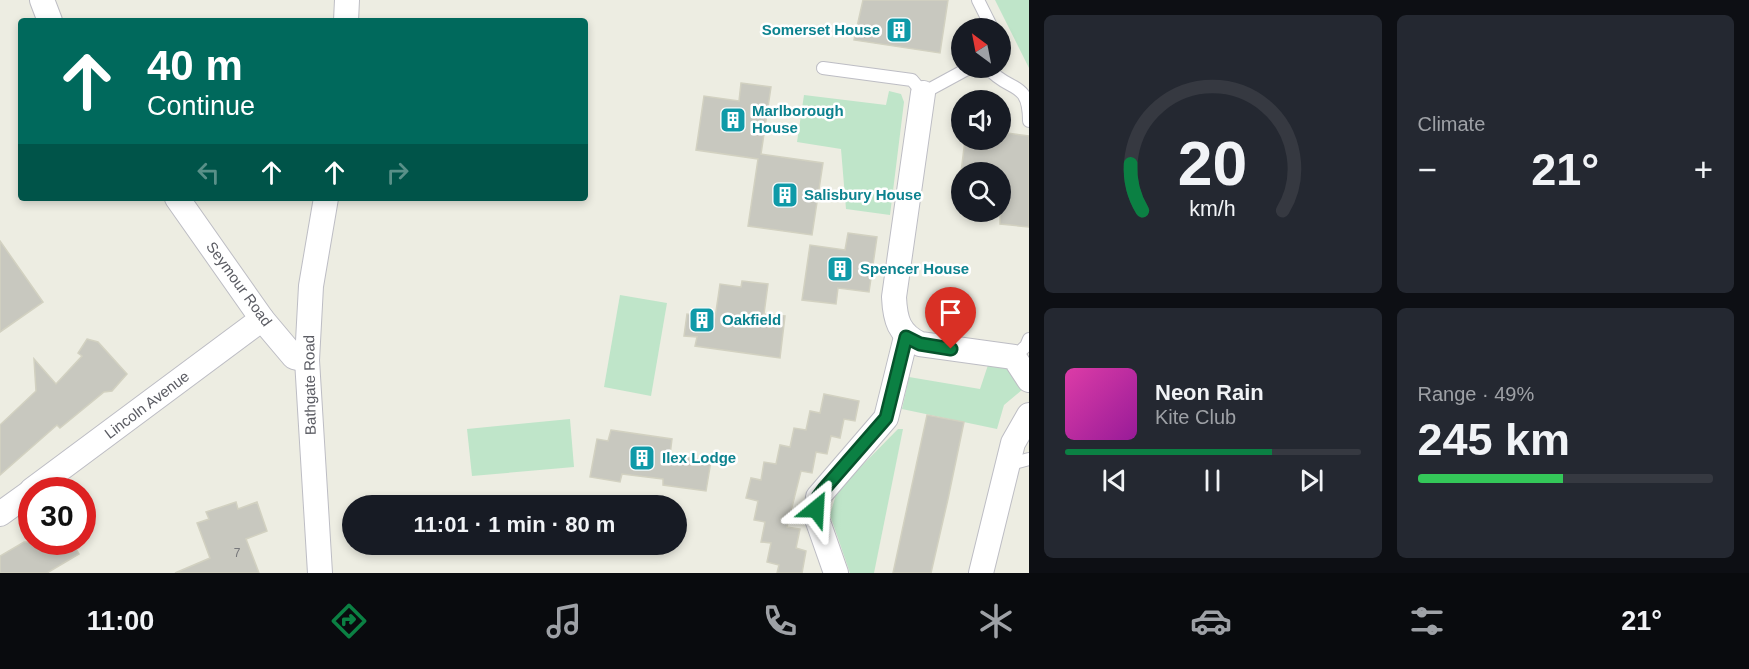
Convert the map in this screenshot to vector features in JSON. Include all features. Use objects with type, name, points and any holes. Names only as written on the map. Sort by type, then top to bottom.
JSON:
[{"type":"street","points":[[42,0],[49,18]]},
{"type":"street","points":[[346,18],[347,0]]},
{"type":"street","points":[[837,573],[816,516],[818,497],[886,418],[906,337],[897,318],[894,297],[923,93]]},
{"type":"street","name":"Seymour Road","points":[[179,201],[262,319],[294,357],[307,360]]},
{"type":"street","name":"Bathgate Road","points":[[320,573],[307,360],[311,286],[325,201]]},
{"type":"street","name":"Lincoln Avenue","points":[[51,477],[262,319]]},
{"type":"street","points":[[906,337],[930,346],[1022,348],[1029,380]]},
{"type":"street","points":[[981,573],[1018,462],[1013,442],[1029,415]]},
{"type":"street","name":"Lincoln Avenue","points":[[0,514],[18,501]]},
{"type":"lane","points":[[978,0],[987,18]]},
{"type":"lane","points":[[823,68],[912,80],[923,93],[951,78]]},
{"type":"lane","points":[[1000,78],[1025,96],[1029,103],[1029,121]]},
{"type":"green space","points":[[995,0],[1029,0],[1029,68],[1011,32],[1011,18],[1004,18]]},
{"type":"green space","points":[[889,91],[901,94],[904,102],[890,215],[846,209],[841,149],[797,142],[804,95],[886,105]]},
{"type":"green space","points":[[620,295],[667,303],[651,396],[604,387]]},
{"type":"green space","points":[[988,365],[1006,368],[1023,389],[1004,405],[997,429],[902,409],[909,377],[980,389]]},
{"type":"green space","points":[[570,419],[574,467],[472,476],[467,429]]},
{"type":"green space","points":[[898,429],[903,429],[874,573],[850,573],[830,515],[837,491]]},
{"type":"building","name":"Somerset House","points":[[863,0],[948,0],[940,53],[854,40]]},
{"type":"building","points":[[741,83],[771,87],[761,154],[823,163],[812,235],[748,226],[758,159],[696,150],[704,96],[739,101]]},
{"type":"building","points":[[1011,134],[1029,136],[1029,227],[1000,224],[1000,222],[1011,222],[1011,162],[962,162],[964,150],[1011,150]]},
{"type":"building","name":"Spencer House","points":[[848,233],[877,237],[869,292],[838,288],[836,304],[802,300],[810,245],[845,250]]},
{"type":"building","points":[[0,241],[43,302],[0,332]]},
{"type":"building","name":"Oakfield","points":[[742,281],[768,284],[764,314],[785,316],[780,358],[695,346],[697,337],[684,336],[687,314],[715,318],[720,284],[741,287]]},
{"type":"building","points":[[87,339],[98,342],[127,374],[112,391],[104,392],[60,428],[57,425],[0,475],[0,425],[36,391],[34,359],[56,384],[82,356],[78,353]]},
{"type":"building","points":[[824,394],[859,401],[855,421],[844,419],[840,438],[831,436],[827,454],[816,452],[812,473],[801,471],[787,527],[800,529],[796,548],[806,551],[802,573],[777,573],[779,565],[767,562],[771,543],[761,542],[765,522],[754,520],[758,501],[746,498],[751,478],[761,480],[764,462],[776,464],[780,445],[790,447],[794,428],[806,430],[810,411],[820,413]]},
{"type":"building","points":[[927,415],[964,422],[948,499],[931,573],[893,573]]},
{"type":"building","name":"Ilex Lodge","points":[[611,430],[672,439],[670,455],[711,461],[706,491],[663,485],[663,479],[622,474],[620,482],[590,477],[597,439],[608,441]]},
{"type":"building","points":[[236,502],[238,509],[257,502],[267,531],[246,539],[259,573],[175,573],[210,558],[197,523],[209,519],[206,512]]},
{"type":"building","points":[[18,546],[18,555],[77,555],[47,573],[0,573],[0,556]]},
{"type":"place","name":"Somerset House","points":[[899,30]]},
{"type":"place","name":"Marlborough House","points":[[733,120]]},
{"type":"place","name":"Salisbury House","points":[[785,195]]},
{"type":"place","name":"Spencer House","points":[[840,269]]},
{"type":"place","name":"Oakfield","points":[[702,320]]},
{"type":"place","name":"Ilex Lodge","points":[[642,458]]},
{"type":"route","points":[[816,509],[818,497],[824,489],[886,418],[906,337],[920,344],[951,349]]}]
